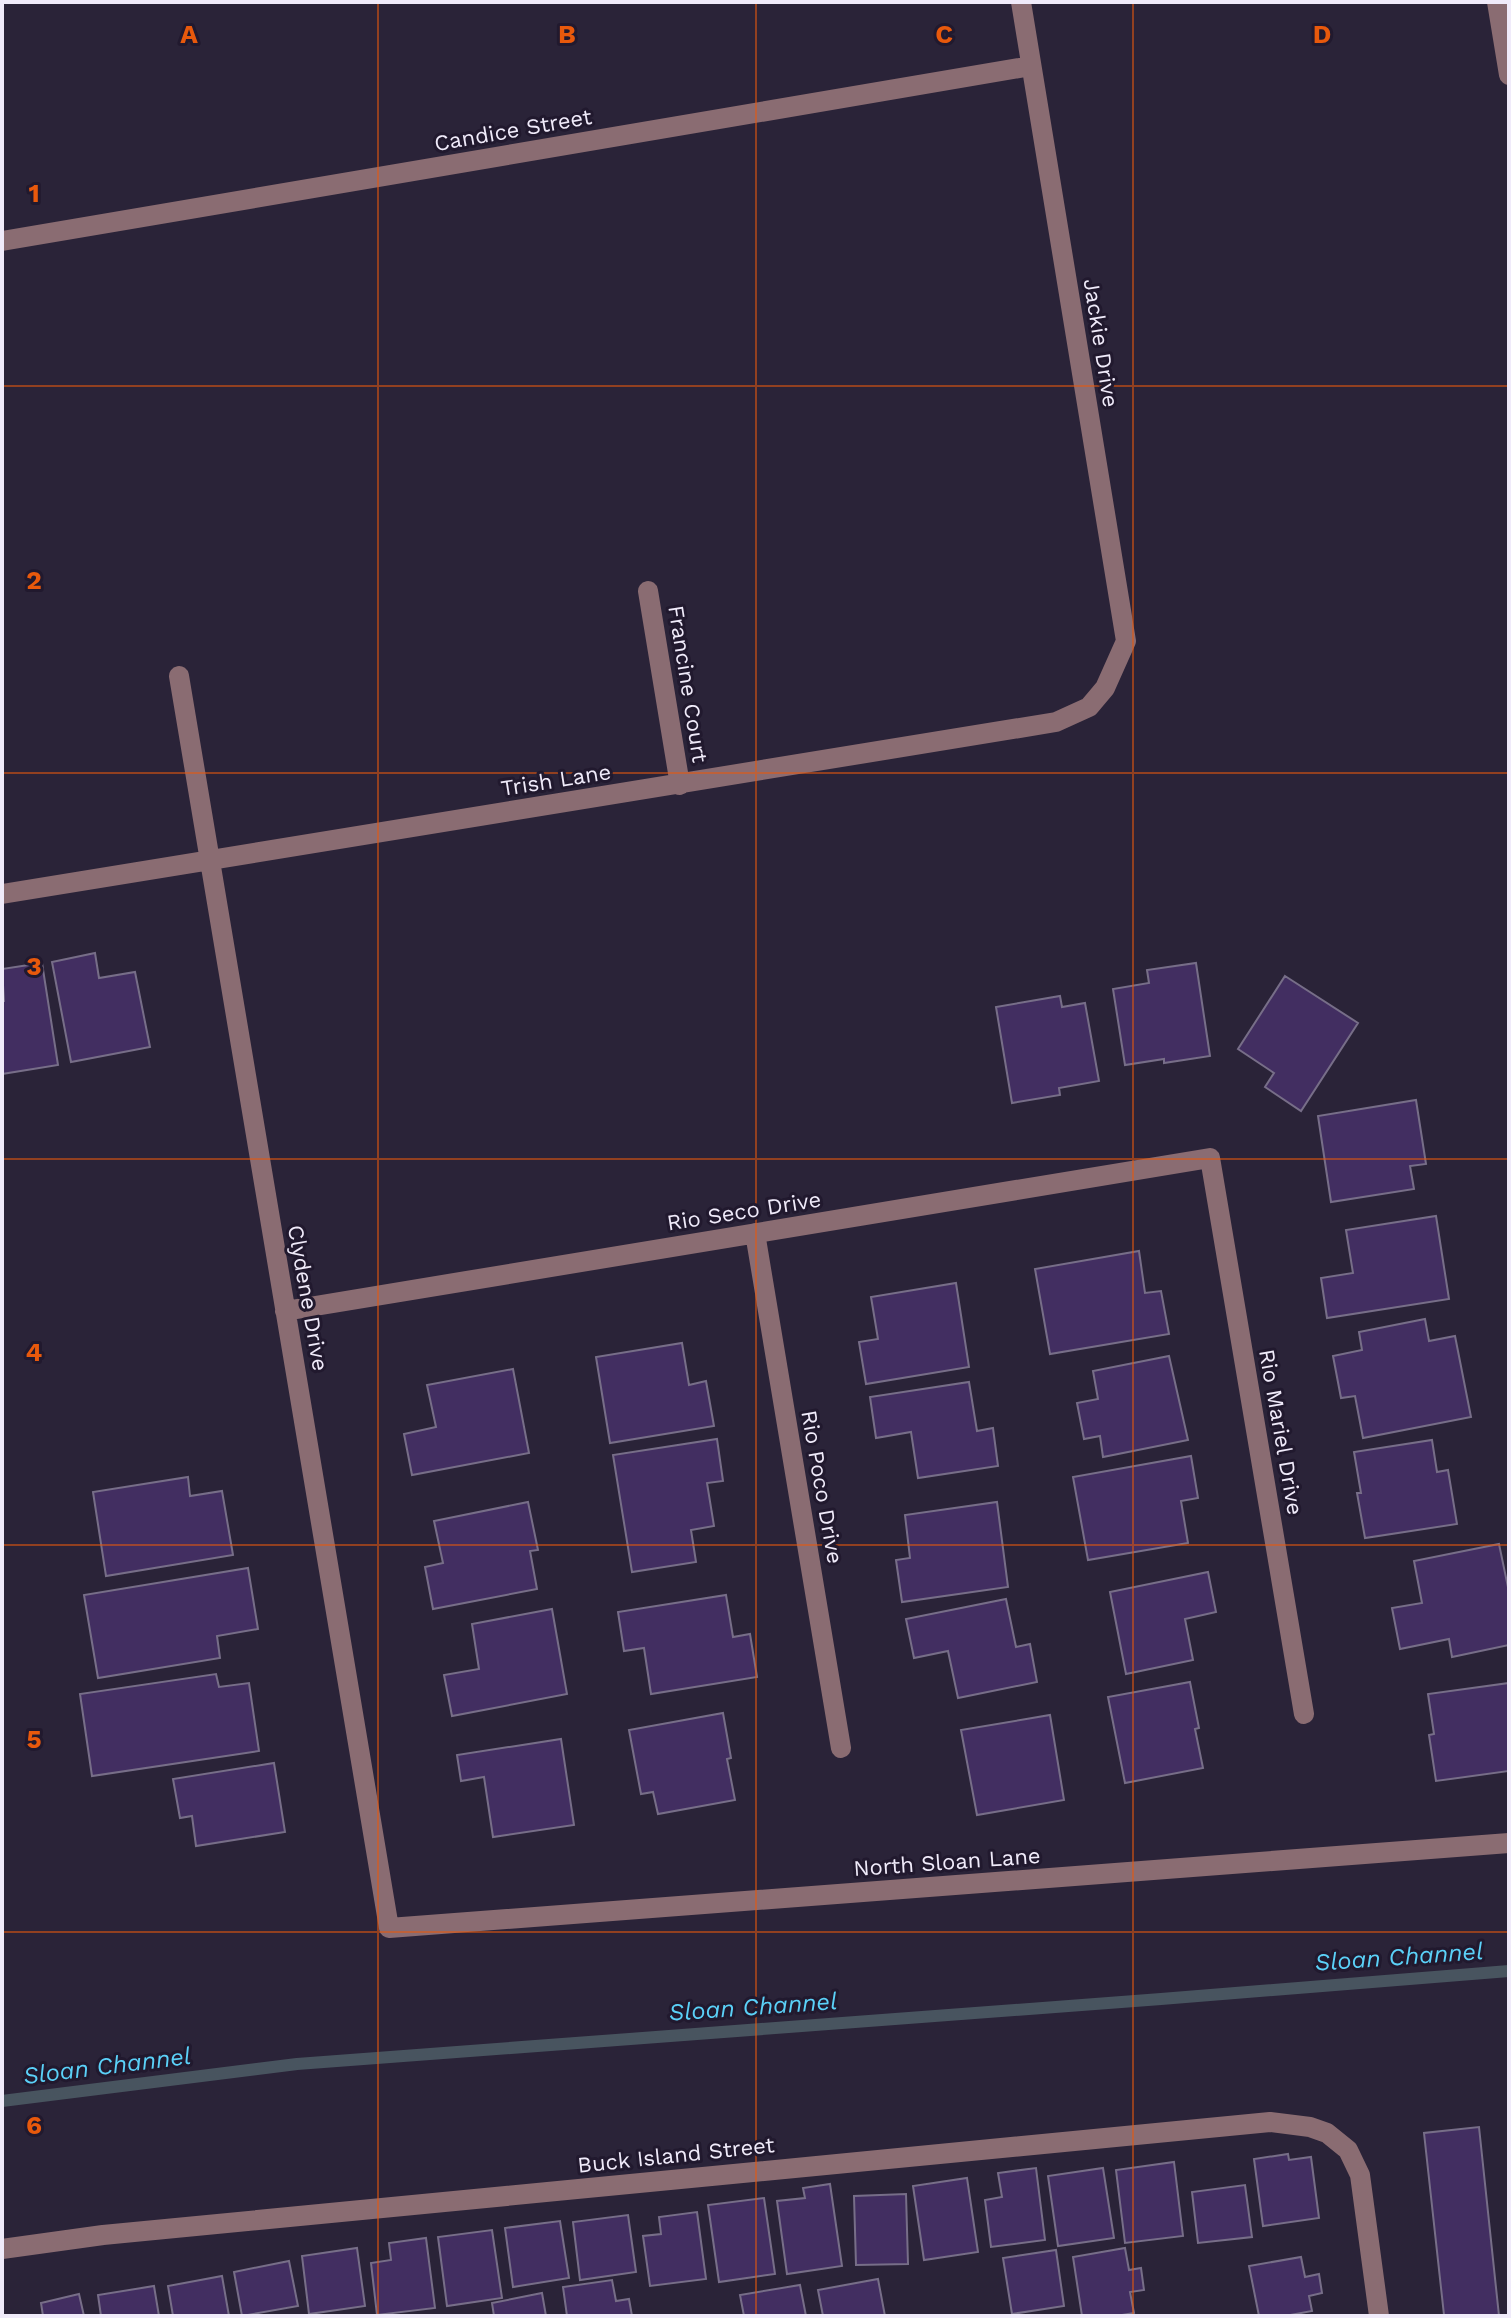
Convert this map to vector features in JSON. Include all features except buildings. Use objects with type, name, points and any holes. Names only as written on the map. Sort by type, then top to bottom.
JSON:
[{"type":"street","name":"Jackie Drive","points":[[1021,2],[1126,641],[1105,688]]},
{"type":"street","points":[[1497,2],[1509,75]]},
{"type":"street","name":"Candice Street","points":[[2,241],[1031,66]]},
{"type":"street","name":"Francine Court","points":[[648,591],[680,785]]},
{"type":"street","name":"Clydene Drive","points":[[179,676],[389,1928]]},
{"type":"street","name":"Trish Lane","points":[[2,894],[1056,722],[1089,707],[1105,688]]},
{"type":"street","name":"Rio Seco Drive","points":[[285,1311],[1210,1158]]},
{"type":"street","name":"Rio Mariel Drive","points":[[1210,1158],[1304,1714]]},
{"type":"street","name":"Rio Poco Drive","points":[[755,1233],[841,1748]]},
{"type":"street","name":"North Sloan Lane","points":[[389,1928],[1509,1843]]},
{"type":"street","name":"Buck Island Street","points":[[2,2249],[118,2233],[1270,2122],[1310,2127],[1327,2133],[1348,2150],[1360,2175],[1379,2316]]},
{"type":"waterway","name":"Sloan Channel","points":[[2,2101],[297,2064],[1509,1971]]}]
